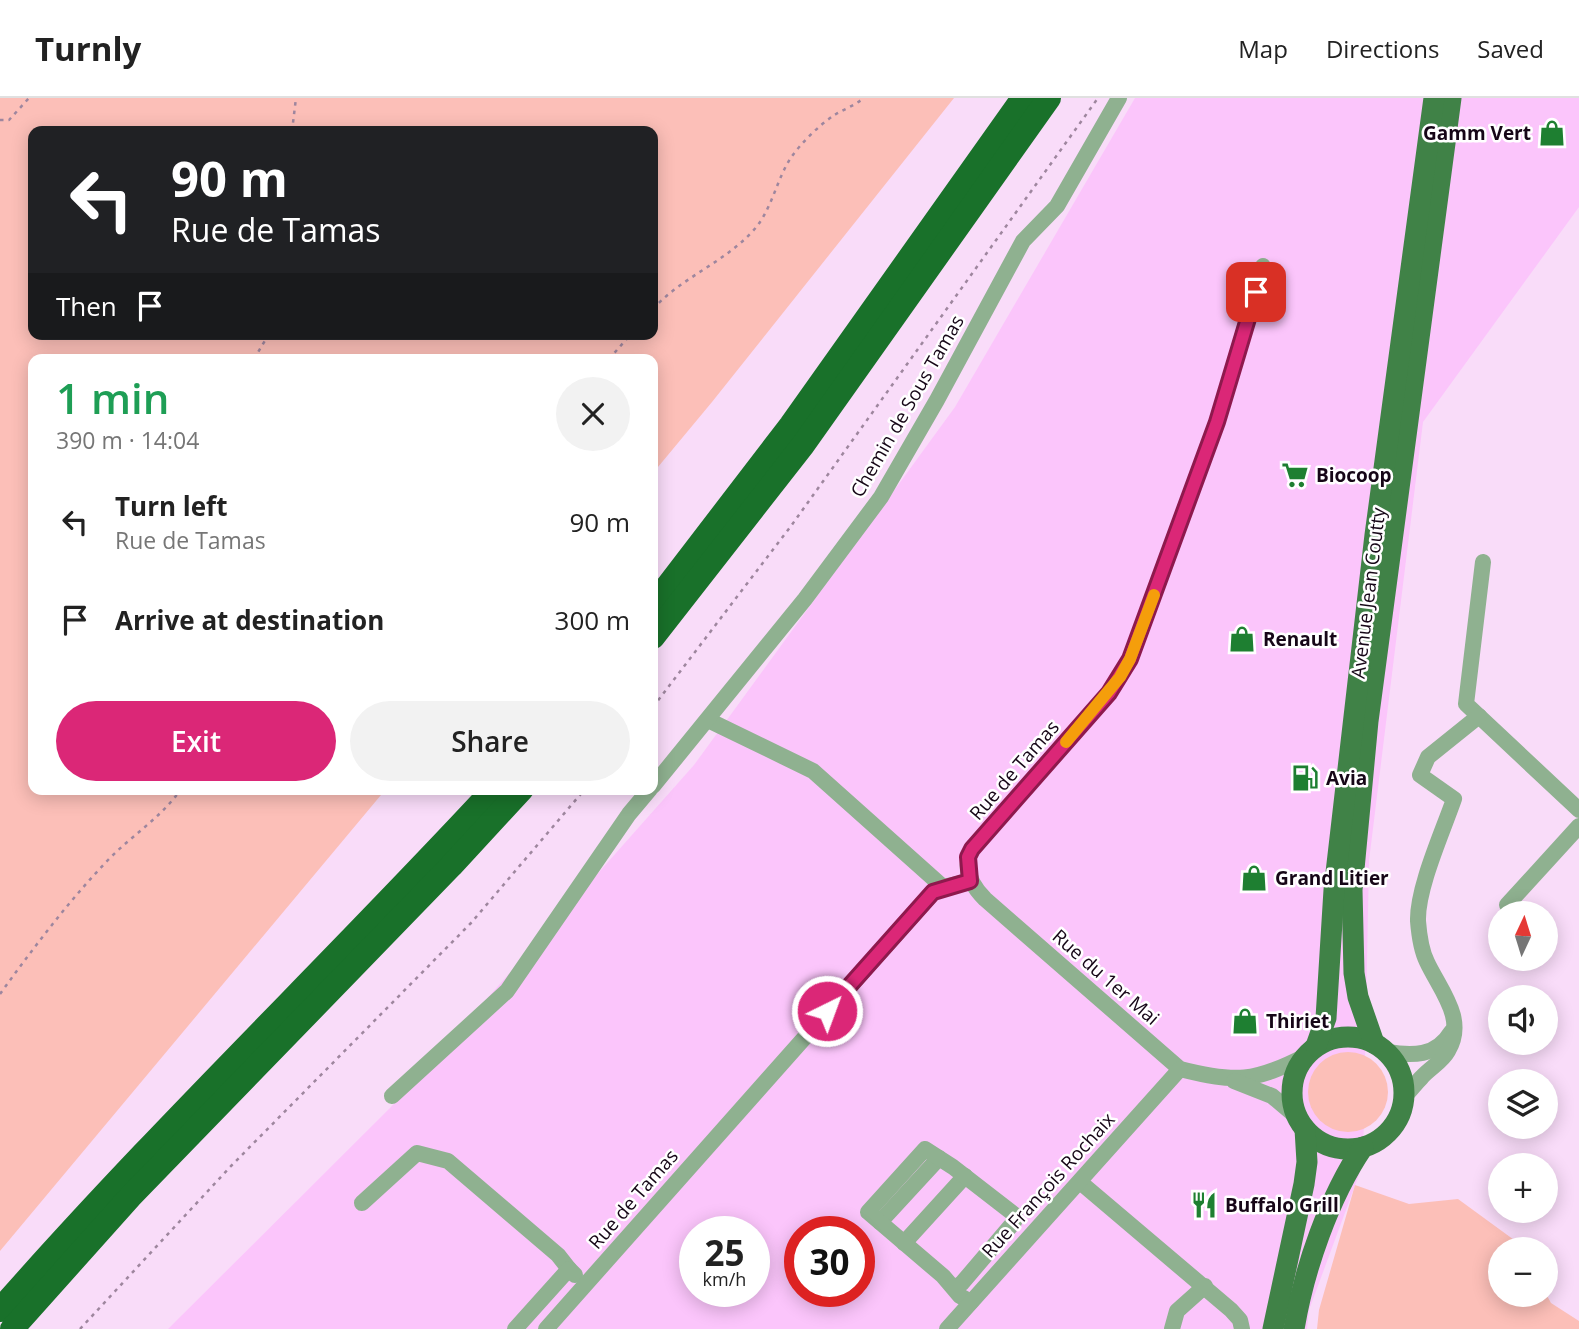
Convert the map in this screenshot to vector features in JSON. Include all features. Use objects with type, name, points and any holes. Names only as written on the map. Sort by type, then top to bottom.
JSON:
[{"type":"highway","points":[[658,598],[791,425],[1023,98]]},
{"type":"highway","points":[[658,631],[803,445],[1049,98]]},
{"type":"highway","points":[[0,1310],[127,1169],[488,795]]},
{"type":"highway","points":[[12,1329],[130,1197],[516,795]]},
{"type":"main road","name":"Avenue Jean Coutty","points":[[1311,1051],[1326,1018],[1334,890],[1372,561],[1434,98]]},
{"type":"main road","name":"Avenue Jean Coutty","points":[[1381,1047],[1358,997],[1354,973],[1352,890],[1355,849],[1368,721],[1451,98]]},
{"type":"main road","points":[[1273,1329],[1307,1161],[1301,1123],[1293,1102],[1292,1086],[1297,1070],[1311,1051],[1330,1040],[1345,1037],[1360,1038],[1381,1047],[1397,1065],[1403,1081],[1404,1097],[1400,1114],[1392,1129],[1379,1140],[1363,1147],[1348,1149],[1331,1146],[1317,1139],[1301,1123]]},
{"type":"main road","points":[[1293,1329],[1302,1289],[1316,1247],[1342,1184],[1363,1147]]},
{"type":"street","name":"Chemin de Sous Tamas","points":[[658,779],[805,599],[881,497],[1023,241],[1058,206],[1119,98]]},
{"type":"street","name":"Rue de Tamas","points":[[546,1329],[933,892],[970,881],[968,857],[972,849],[1109,693],[1130,659],[1217,422],[1263,266]]},
{"type":"street","points":[[1483,562],[1466,704],[1579,810]]},
{"type":"street","points":[[1404,1097],[1423,1075],[1447,1054],[1453,1041],[1454,1027],[1450,1002],[1426,961],[1418,922],[1419,902],[1424,884],[1454,799],[1420,775],[1428,757],[1479,716]]},
{"type":"street","points":[[708,720],[813,771],[943,887]]},
{"type":"street","name":"Chemin de Sous Tamas","points":[[392,1096],[507,991],[644,795]]},
{"type":"street","points":[[1511,901],[1579,826]]},
{"type":"street","name":"Rue du 1er Mai","points":[[970,881],[985,899],[1180,1069],[1228,1079],[1272,1096],[1301,1123]]},
{"type":"street","points":[[1381,1047],[1415,1055],[1428,1052],[1446,1041],[1454,1027]]},
{"type":"street","name":"Rue du 1er Mai","points":[[1228,1079],[1273,1073],[1311,1051]]},
{"type":"street","name":"Rue François Rochaix","points":[[947,1329],[1180,1069]]},
{"type":"street","points":[[954,1289],[1014,1222],[1015,1215],[925,1149],[868,1212],[954,1289],[971,1302]]},
{"type":"street","points":[[362,1203],[416,1153],[448,1161],[558,1255],[585,1285]]},
{"type":"street","points":[[904,1243],[965,1176]]},
{"type":"street","points":[[1080,1182],[1205,1286],[1240,1320],[1242,1329]]},
{"type":"street","points":[[515,1329],[569,1269]]},
{"type":"street","points":[[1172,1329],[1177,1311],[1205,1286]]},
{"type":"path","points":[[0,120],[9,120],[29,98]]},
{"type":"path","points":[[293,126],[296,98]]},
{"type":"path","points":[[658,304],[750,234],[760,223],[788,162],[798,148],[834,116],[864,98]]},
{"type":"path","points":[[658,700],[791,526],[1098,98]]},
{"type":"path","points":[[613,354],[626,340]]},
{"type":"path","points":[[0,994],[67,904],[111,857],[168,807],[177,795]]},
{"type":"path","points":[[80,1329],[231,1166],[471,923],[580,795]]},
{"type":"shaded area","points":[[0,98],[954,98],[658,467],[658,354],[28,354],[28,795],[381,795],[0,1251]]},
{"type":"shaded area","points":[[1135,98],[1579,98],[1579,207],[1423,422],[1369,861],[1363,1164],[1309,1310],[1307,1329],[168,1329],[390,1108],[694,765],[955,407]]},
{"type":"shaded area","points":[[1348,1052],[1363,1055],[1376,1064],[1385,1077],[1388,1092],[1385,1107],[1376,1120],[1363,1129],[1348,1132],[1333,1129],[1320,1120],[1311,1107],[1308,1092],[1311,1077],[1320,1064],[1333,1055]]},
{"type":"shaded area","points":[[1355,1185],[1409,1204],[1458,1199],[1510,1237],[1488,1237],[1488,1307],[1557,1307],[1579,1321],[1579,1329],[1317,1329],[1319,1310]]},
{"type":"slow traffic","points":[[1066,742],[1120,677],[1130,659],[1154,595]]},
{"type":"place","name":"Gamm Vert","points":[[1552,133]]},
{"type":"place","name":"Biocoop","points":[[1295,475]]},
{"type":"place","name":"Renault","points":[[1242,639]]},
{"type":"place","name":"Avia","points":[[1305,778]]},
{"type":"place","name":"Grand Litier","points":[[1254,878]]},
{"type":"place","name":"Thiriet","points":[[1245,1021]]},
{"type":"place","name":"Buffalo Grill","points":[[1204,1205]]},
{"type":"route","points":[[827,1011],[933,892],[970,881],[968,857],[972,849],[1120,677],[1130,659],[1217,422],[1256,292]]}]
